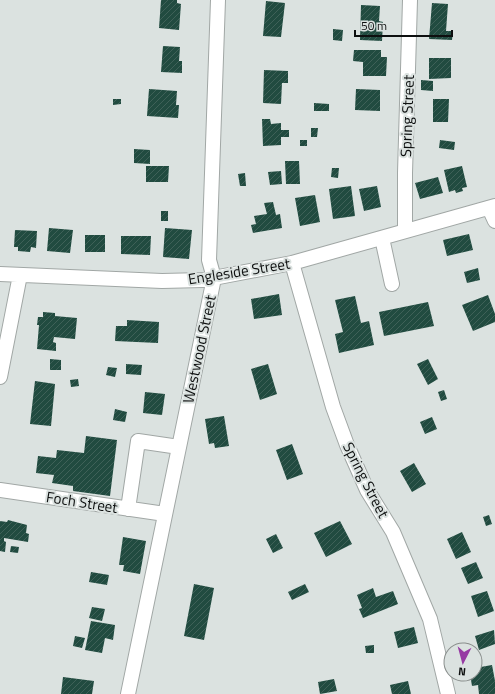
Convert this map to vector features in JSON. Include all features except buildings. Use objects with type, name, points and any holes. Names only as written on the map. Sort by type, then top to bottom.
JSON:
[{"type":"street","name":"Westwood Street","points":[[128,694],[214,278],[209,260],[218,0]]},
{"type":"street","name":"Spring Street","points":[[405,231],[405,173],[410,0]]},
{"type":"street","name":"Engleside Street","points":[[0,274],[162,281],[203,280],[292,263],[492,207]]},
{"type":"street","points":[[492,207],[495,221]]},
{"type":"street","points":[[382,238],[392,284]]},
{"type":"street","name":"Spring Street","points":[[292,263],[333,407],[347,445],[367,490],[393,532],[430,619],[448,694]]},
{"type":"street","points":[[0,377],[20,275]]},
{"type":"street","points":[[128,509],[138,441],[179,447]]},
{"type":"street","name":"Foch Street","points":[[0,490],[165,514]]}]
